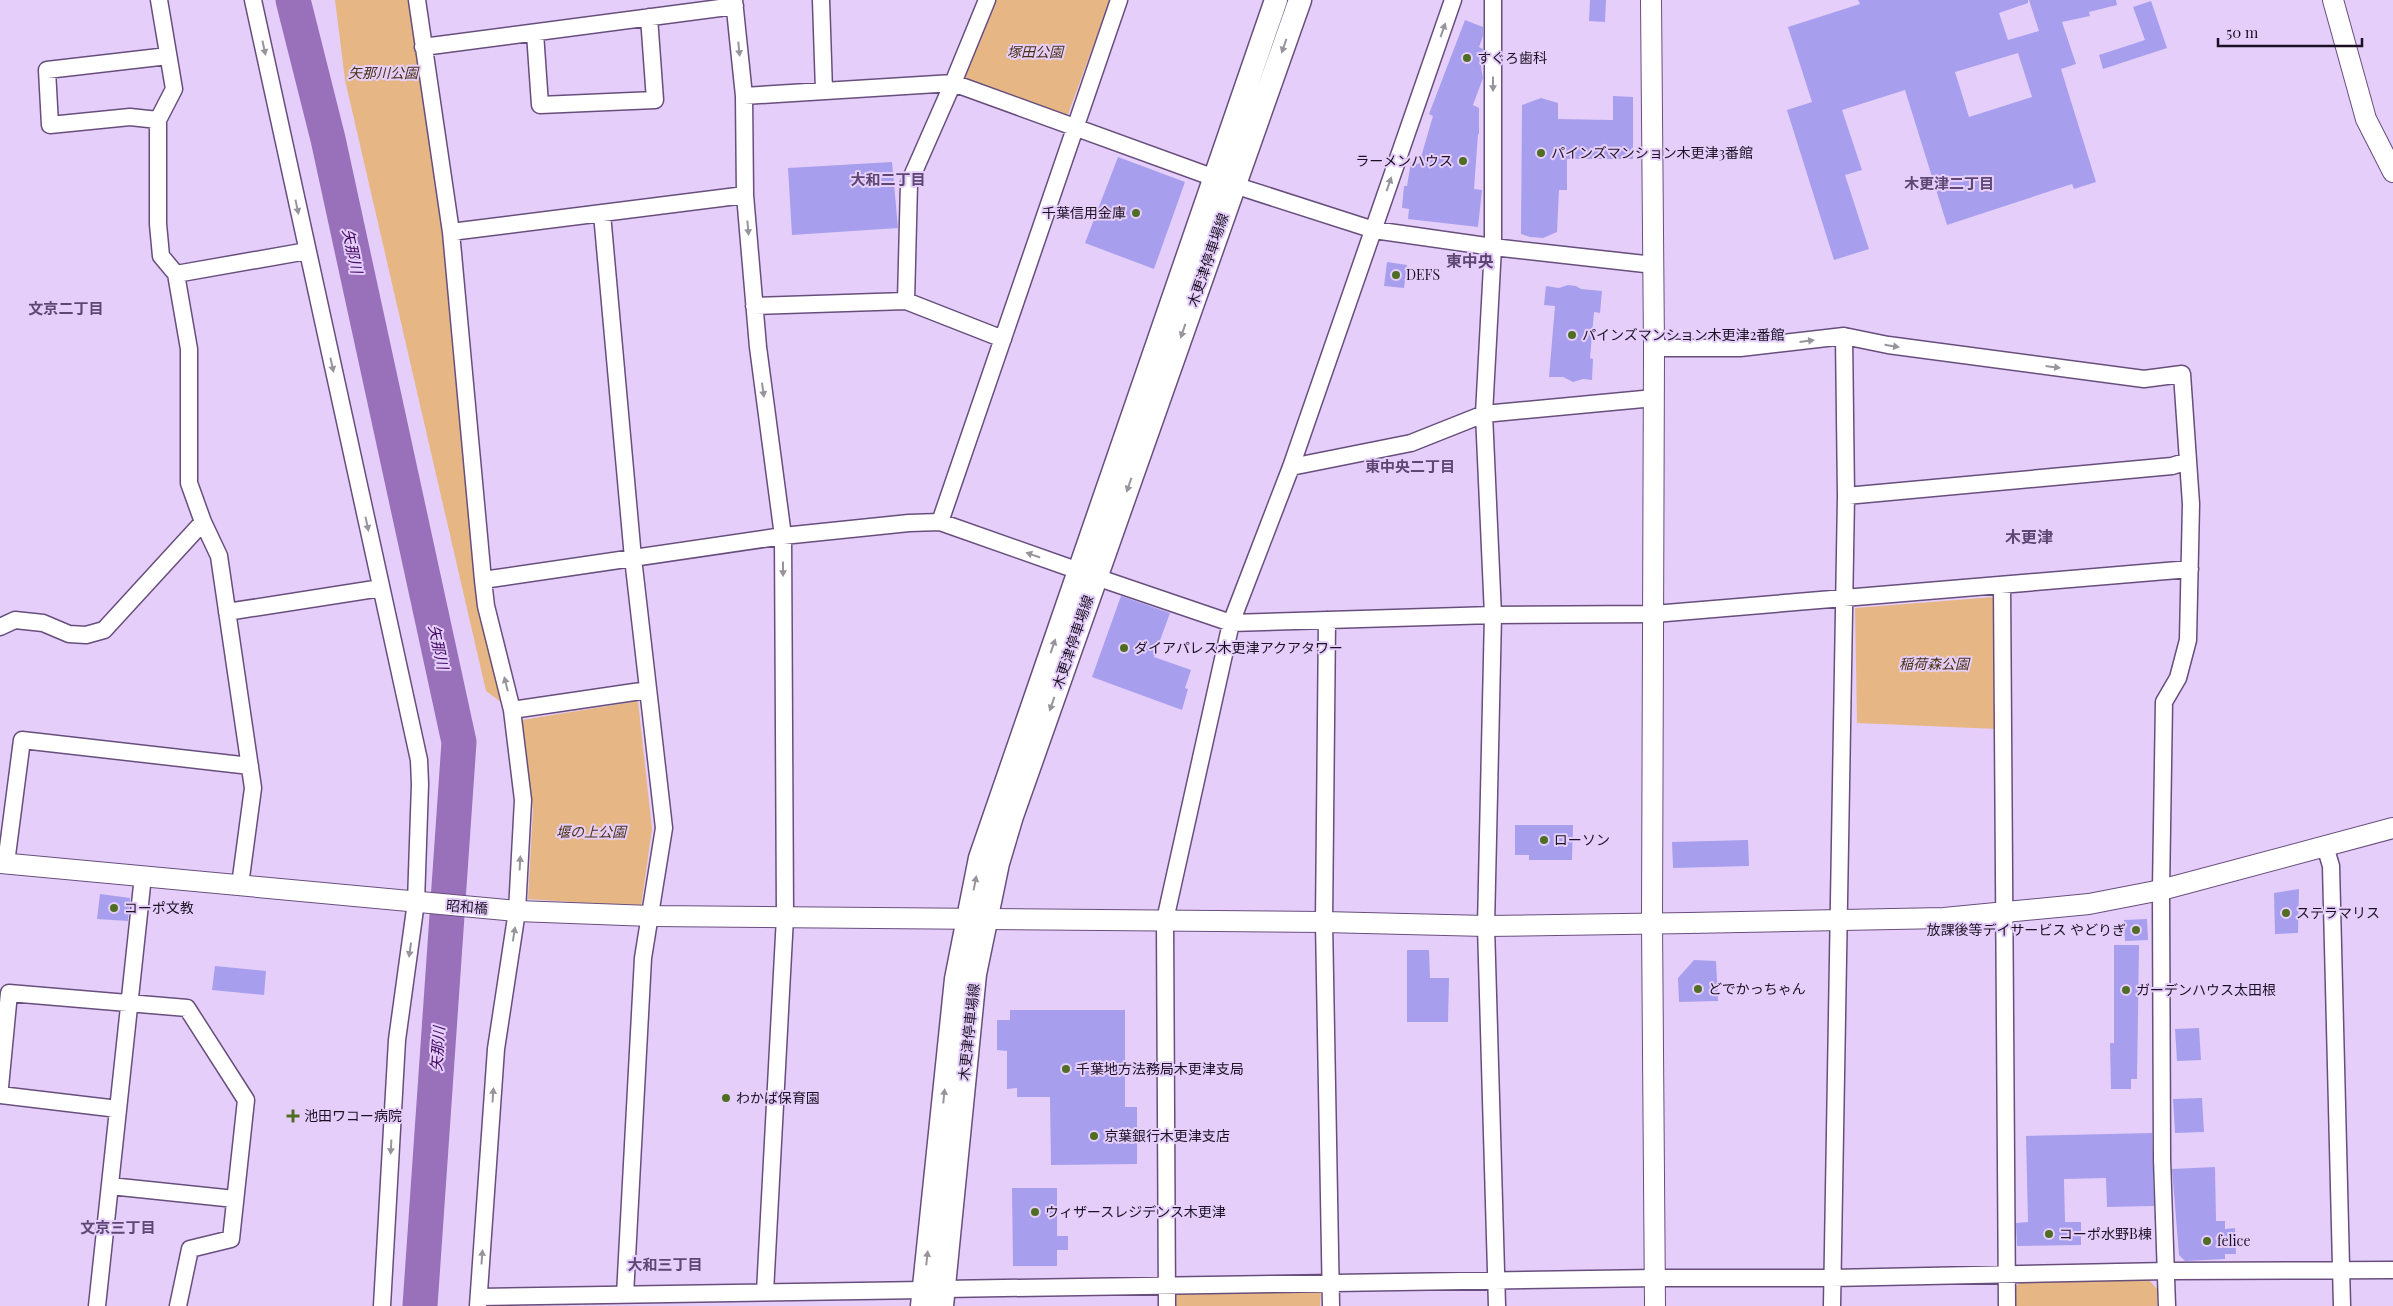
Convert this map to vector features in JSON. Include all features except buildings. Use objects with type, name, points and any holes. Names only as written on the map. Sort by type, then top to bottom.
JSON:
[{"type":"main road","name":"木更津停車場線","points":[[1225,182],[1276,0]]},
{"type":"main road","name":"木更津停車場線","points":[[933,1298],[956,979],[977,919],[980,858],[1088,574],[1225,182],[1300,0]]},
{"type":"street","points":[[159,0],[174,89],[158,120],[158,232],[161,256],[176,274],[189,349],[189,483],[203,522],[219,556],[253,788],[240,885]]},
{"type":"street","points":[[253,0],[419,760],[420,784],[416,902],[397,1040],[382,1306]]},
{"type":"street","points":[[418,0],[423,47],[451,232],[482,580],[486,606],[512,710],[522,800],[517,911],[496,1049],[479,1301],[765,1292],[933,1298],[1167,1286],[1497,1280],[1832,1278],[2167,1271],[2393,1270]]},
{"type":"street","points":[[821,0],[824,91]]},
{"type":"street","points":[[906,301],[909,183],[987,0]]},
{"type":"street","points":[[940,522],[1119,0]]},
{"type":"street","points":[[1167,1306],[1165,920],[1231,622],[1291,467],[1453,0]]},
{"type":"street","points":[[1493,0],[1493,247],[1484,414],[1493,615],[1486,926],[1497,1280],[1496,1306]]},
{"type":"street","points":[[1651,0],[1654,266],[1652,922],[1655,1306]]},
{"type":"street","points":[[2333,0],[2366,119],[2393,172]]},
{"type":"street","points":[[423,47],[650,18],[734,3],[744,96],[745,195],[754,306],[783,536],[785,916],[765,1292]]},
{"type":"street","points":[[535,33],[540,105],[655,100],[650,18]]},
{"type":"street","points":[[158,120],[130,116],[50,125],[47,70],[168,56]]},
{"type":"street","points":[[744,96],[953,83],[1225,182],[1374,230],[1493,247],[1654,266]]},
{"type":"street","points":[[451,232],[745,195]]},
{"type":"street","points":[[602,214],[633,558],[664,828],[643,958],[624,1295]]},
{"type":"street","points":[[176,274],[307,251]]},
{"type":"street","points":[[754,306],[906,301],[1003,339]]},
{"type":"street","points":[[1654,348],[1740,348],[1844,336],[1897,346],[2144,379],[2182,374],[2191,504],[2188,640],[2178,678],[2164,702],[2161,890],[2162,1159],[2167,1306]]},
{"type":"street","points":[[1832,1306],[1846,496],[1844,336]]},
{"type":"street","points":[[1291,467],[1411,443],[1484,414],[1654,398]]},
{"type":"street","points":[[1846,496],[2172,466],[2188,461]]},
{"type":"street","points":[[0,627],[15,620],[43,622],[69,634],[86,635],[104,630],[203,522]]},
{"type":"street","points":[[482,580],[783,536],[909,522],[940,522],[1231,622],[1493,615],[1654,614],[2190,569]]},
{"type":"street","points":[[2002,585],[2007,1306]]},
{"type":"street","points":[[227,612],[381,588]]},
{"type":"street","points":[[1327,620],[1324,922],[1331,1306]]},
{"type":"street","points":[[512,710],[648,690]]},
{"type":"street","points":[[3,863],[22,740],[250,766]]},
{"type":"street","name":"昭和橋","points":[[3,863],[517,911],[651,916],[1165,920],[1486,926],[1944,918],[2089,904],[2161,890],[2393,828]]},
{"type":"street","points":[[2325,846],[2331,866],[2342,1306]]},
{"type":"street","points":[[97,1306],[143,876]]},
{"type":"street","points":[[0,1087],[9,993],[186,1008],[246,1100],[231,1240],[190,1249],[178,1306]]},
{"type":"street","points":[[0,1095],[118,1109]]},
{"type":"street","points":[[110,1186],[235,1199]]},
{"type":"green space","name":"矢那川公園","points":[[335,0],[412,0],[445,235],[477,582],[509,708],[486,691],[345,80]]},
{"type":"green space","name":"塚田公園","points":[[995,0],[1110,0],[1067,117],[959,80]]},
{"type":"green space","name":"稲荷森公園","points":[[1994,597],[1997,729],[1857,723],[1855,608]]},
{"type":"green space","name":"堰の上公園","points":[[638,701],[652,829],[641,907],[528,899],[533,810],[522,720]]},
{"type":"green space","points":[[2149,1280],[2157,1289],[2157,1306],[2016,1306],[2015,1287],[2020,1283]]},
{"type":"green space","points":[[1321,1291],[1320,1306],[1172,1306],[1171,1292]]},
{"type":"waterway","name":"矢那川","points":[[293,0],[328,139],[459,742],[420,1306]]},
{"type":"place","name":"すぐろ歯科","points":[[1467,58]]},
{"type":"place","name":"パインズマンション木更津3番館","points":[[1541,153]]},
{"type":"place","name":"ラーメンハウス","points":[[1463,161]]},
{"type":"place","name":"千葉信用金庫","points":[[1136,213]]},
{"type":"place","name":"DEFS","points":[[1396,275]]},
{"type":"place","name":"パインズマンション木更津2番館","points":[[1572,335]]},
{"type":"place","name":"ダイアパレス木更津アクアタワー","points":[[1124,648]]},
{"type":"place","name":"ローソン","points":[[1544,840]]},
{"type":"place","name":"コーポ文教","points":[[114,908]]},
{"type":"place","name":"ステラマリス","points":[[2286,913]]},
{"type":"place","name":"放課後等デイサービス やどりぎ","points":[[2136,930]]},
{"type":"place","name":"どでかっちゃん","points":[[1698,989]]},
{"type":"place","name":"ガーデンハウス太田根","points":[[2126,990]]},
{"type":"place","name":"千葉地方法務局木更津支局","points":[[1066,1069]]},
{"type":"place","name":"わかば保育園","points":[[726,1098]]},
{"type":"place","name":"池田ワコー病院","points":[[293,1116]]},
{"type":"place","name":"京葉銀行木更津支店","points":[[1094,1136]]},
{"type":"place","name":"ウィザースレジデンス木更津","points":[[1035,1212]]},
{"type":"place","name":"コーポ水野B棟","points":[[2049,1234]]},
{"type":"place","name":"felice","points":[[2207,1241]]},
{"type":"district","name":"大和二丁目","points":[[888,180]]},
{"type":"district","name":"木更津二丁目","points":[[1949,184]]},
{"type":"district","name":"東中央","points":[[1470,261]]},
{"type":"district","name":"文京二丁目","points":[[66,309]]},
{"type":"district","name":"東中央二丁目","points":[[1410,467]]},
{"type":"district","name":"木更津","points":[[2029,537]]},
{"type":"district","name":"文京三丁目","points":[[118,1228]]},
{"type":"district","name":"大和三丁目","points":[[665,1265]]}]
